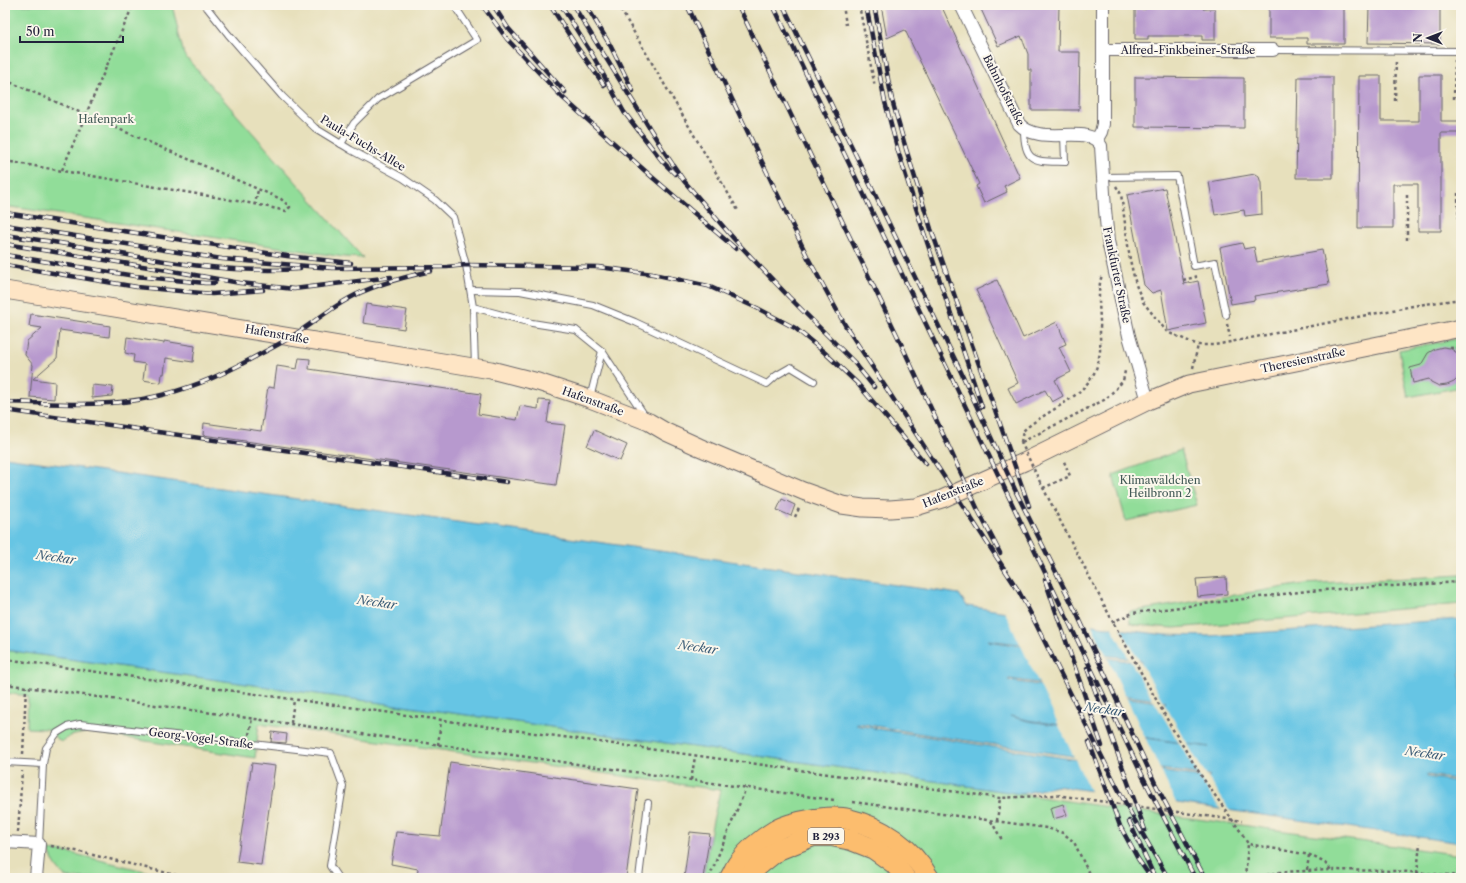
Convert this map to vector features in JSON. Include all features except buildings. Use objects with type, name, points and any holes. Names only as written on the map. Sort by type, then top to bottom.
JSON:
[{"type":"main road","name":"Hafenstraße","points":[[5,290],[475,367],[538,382],[590,399],[649,422],[666,432],[699,447],[842,506],[890,509],[916,507],[942,499],[1024,462],[1148,401]]},
{"type":"main road","name":"Theresienstraße","points":[[1148,401],[1189,384],[1461,328]]},
{"type":"main road","points":[[730,878],[739,862],[756,846],[777,830],[801,821],[824,818],[846,818],[869,826],[891,837],[910,852],[929,878]]},
{"type":"main road","name":"B 293","points":[[747,878],[758,866],[778,850],[813,836],[832,836],[874,849],[895,864],[905,878]]},
{"type":"street","name":"Bahnhofstraße","points":[[961,5],[1019,124],[1024,129],[1028,132],[1040,135],[1088,136],[1097,139]]},
{"type":"street","points":[[1097,139],[1103,124],[1103,5]]},
{"type":"street","name":"Alfred-Finkbeiner-Straße","points":[[1103,50],[1272,50]]},
{"type":"street","name":"Frankfurter Straße","points":[[1097,139],[1102,150],[1106,224],[1112,262],[1129,336],[1148,401]]},
{"type":"street","points":[[5,842],[39,844]]},
{"type":"street","name":"Georg-Vogel-Straße","points":[[36,878],[39,844]]},
{"type":"lane","name":"Paula-Fuchs-Allee","points":[[205,5],[282,96],[315,128],[403,178],[435,200],[453,217],[471,290],[475,367]]},
{"type":"lane","points":[[341,144],[354,123],[378,99],[476,40],[454,5]]},
{"type":"lane","points":[[1272,50],[1458,50]]},
{"type":"lane","points":[[1024,129],[1025,147],[1030,156],[1035,160],[1040,161],[1065,162],[1064,135]]},
{"type":"lane","points":[[1103,177],[1177,176],[1194,266],[1216,262],[1226,314]]},
{"type":"lane","points":[[471,290],[520,291],[593,305],[635,322],[767,384],[791,367],[814,382]]},
{"type":"lane","points":[[473,307],[532,323],[576,330],[602,351],[649,422]]},
{"type":"lane","points":[[590,399],[602,351]]},
{"type":"lane","name":"Georg-Vogel-Straße","points":[[39,844],[43,764],[46,748],[57,733],[66,727],[80,724],[248,743],[331,753],[343,786],[330,866],[338,878]]},
{"type":"lane","points":[[5,762],[43,764]]},
{"type":"lane","points":[[639,878],[648,803]]},
{"type":"path","points":[[62,170],[133,5]]},
{"type":"path","points":[[618,5],[739,212]]},
{"type":"path","points":[[843,5],[846,25]]},
{"type":"path","points":[[859,5],[875,87]]},
{"type":"path","points":[[1395,101],[1396,50]]},
{"type":"path","points":[[1454,99],[1458,50]]},
{"type":"path","points":[[5,80],[281,199],[290,207],[286,211],[255,204],[5,161]]},
{"type":"path","points":[[1103,177],[1116,186],[1121,194],[1130,260],[1136,285],[1143,302],[1167,332],[1198,345],[1214,345],[1418,305],[1461,299]]},
{"type":"path","points":[[255,204],[258,190]]},
{"type":"path","points":[[1458,193],[1459,242]]},
{"type":"path","points":[[1406,195],[1407,242]]},
{"type":"path","points":[[1112,262],[1102,276],[1100,288],[1100,358],[1096,370],[1090,380],[1075,396],[1029,425],[1023,431],[1021,442],[1043,488],[1113,623],[1154,696],[1195,765],[1248,844],[1245,878]]},
{"type":"path","points":[[1189,384],[1198,345]]},
{"type":"path","points":[[1450,348],[1461,346]]},
{"type":"path","points":[[1021,442],[1106,399],[1124,381],[1125,371],[1138,368]]},
{"type":"path","points":[[1043,488],[1070,476],[1061,456]]},
{"type":"path","points":[[1032,469],[1040,466]]},
{"type":"path","points":[[793,503],[805,508]]},
{"type":"path","points":[[795,517],[800,506]]},
{"type":"path","points":[[1113,623],[1133,614],[1307,591],[1461,582]]},
{"type":"path","points":[[5,659],[695,757],[1000,798],[1056,795],[1242,822]]},
{"type":"path","points":[[5,684],[840,800]]},
{"type":"path","points":[[291,724],[294,700]]},
{"type":"path","points":[[248,743],[252,718]]},
{"type":"path","points":[[438,744],[441,721]]},
{"type":"path","points":[[691,780],[695,757]]},
{"type":"path","points":[[709,878],[747,788]]},
{"type":"path","points":[[997,821],[1000,798]]},
{"type":"path","points":[[847,801],[1047,828],[1062,833],[1074,842],[1091,878]]},
{"type":"path","points":[[991,820],[1002,840]]},
{"type":"path","points":[[39,844],[72,850],[188,878]]},
{"type":"path","points":[[1248,844],[1310,855],[1326,862],[1331,870]]},
{"type":"path","points":[[1417,873],[1420,844]]},
{"type":"path","points":[[1307,870],[1310,855]]},
{"type":"path","points":[[1256,878],[1280,872],[1307,870],[1417,873],[1461,876]]},
{"type":"green space","name":"Hafenpark","points":[[5,5],[172,5],[184,55],[363,258],[344,257],[5,206]]},
{"type":"green space","points":[[1461,338],[1461,387],[1408,397],[1399,350]]},
{"type":"green space","name":"Klimawäldchen Heilbronn 2","points":[[1181,450],[1197,505],[1126,521],[1113,475]]},
{"type":"green space","points":[[1461,575],[1461,604],[1174,628],[1136,625],[1130,623],[1129,612],[1304,584]]},
{"type":"green space","points":[[5,650],[907,777],[1094,805],[1461,855],[1461,878],[703,878],[712,825],[720,790],[259,724],[255,758],[88,732],[70,736],[61,742],[47,729],[27,728],[28,696],[5,693]]},
{"type":"green space","points":[[49,850],[71,853],[173,878],[68,878],[56,866]]},
{"type":"water","name":"Neckar","points":[[5,457],[959,594],[967,606],[1165,635],[1209,636],[1461,619],[1461,780],[1427,775],[1427,777],[1461,782],[1461,843],[1057,786],[1021,794],[5,650]],"holes":[[[988,641],[1141,660],[1142,662],[1141,663]],[[1009,679],[1166,702],[1165,703],[1008,680]],[[1010,716],[1027,720],[1209,747],[1028,721]],[[857,723],[1210,777],[1065,758],[857,725]]]},
{"type":"pier","points":[[1004,610],[1091,623],[1177,805],[1091,793]]},
{"type":"pier","points":[[1111,626],[1120,627],[1202,769],[1231,812],[1222,811],[1211,796],[1137,673]]},
{"type":"railway","points":[[482,5],[507,39],[562,97],[736,249]]},
{"type":"railway","points":[[493,5],[508,28],[565,92]]},
{"type":"railway","points":[[550,5],[604,85]]},
{"type":"railway","points":[[561,5],[593,56],[624,112],[663,162],[675,174]]},
{"type":"railway","points":[[573,5],[684,181],[734,239],[853,361],[874,387]]},
{"type":"railway","points":[[586,5],[610,45],[633,91]]},
{"type":"railway","points":[[687,5],[808,258],[845,325],[1018,590],[1114,781],[1168,878]]},
{"type":"railway","points":[[738,5],[897,335],[978,510],[1000,553]]},
{"type":"railway","points":[[773,5],[1143,777],[1195,878]]},
{"type":"railway","points":[[783,5],[961,372],[1017,494],[1077,614],[1155,783],[1205,878]]},
{"type":"railway","points":[[866,5],[885,102],[898,151],[982,407]]},
{"type":"railway","points":[[874,5],[892,100],[906,149],[931,229],[1029,506]]},
{"type":"railway","points":[[5,213],[287,256],[351,263]]},
{"type":"railway","points":[[5,225],[222,259],[332,268],[447,267],[466,265],[598,267],[653,274],[708,286],[757,308],[795,328],[824,352],[857,383],[926,464]]},
{"type":"railway","points":[[5,235],[191,265],[245,270],[300,269]]},
{"type":"railway","points":[[5,244],[240,283],[294,289],[391,277]]},
{"type":"railway","points":[[5,255],[135,276],[215,283]]},
{"type":"railway","points":[[5,265],[137,287],[212,294],[263,290]]},
{"type":"railway","points":[[5,402],[98,404],[116,403],[166,394],[215,377],[239,365],[291,337],[357,294],[388,282],[431,271]]},
{"type":"railway","points":[[5,410],[507,482]]},
{"type":"railway","points":[[1045,580],[1102,746]]},
{"type":"railway","points":[[1087,668],[1145,830]]},
{"type":"railway","points":[[1089,742],[1120,826],[1138,859],[1149,875]]},
{"type":"railway","points":[[1129,821],[1155,878]]}]
